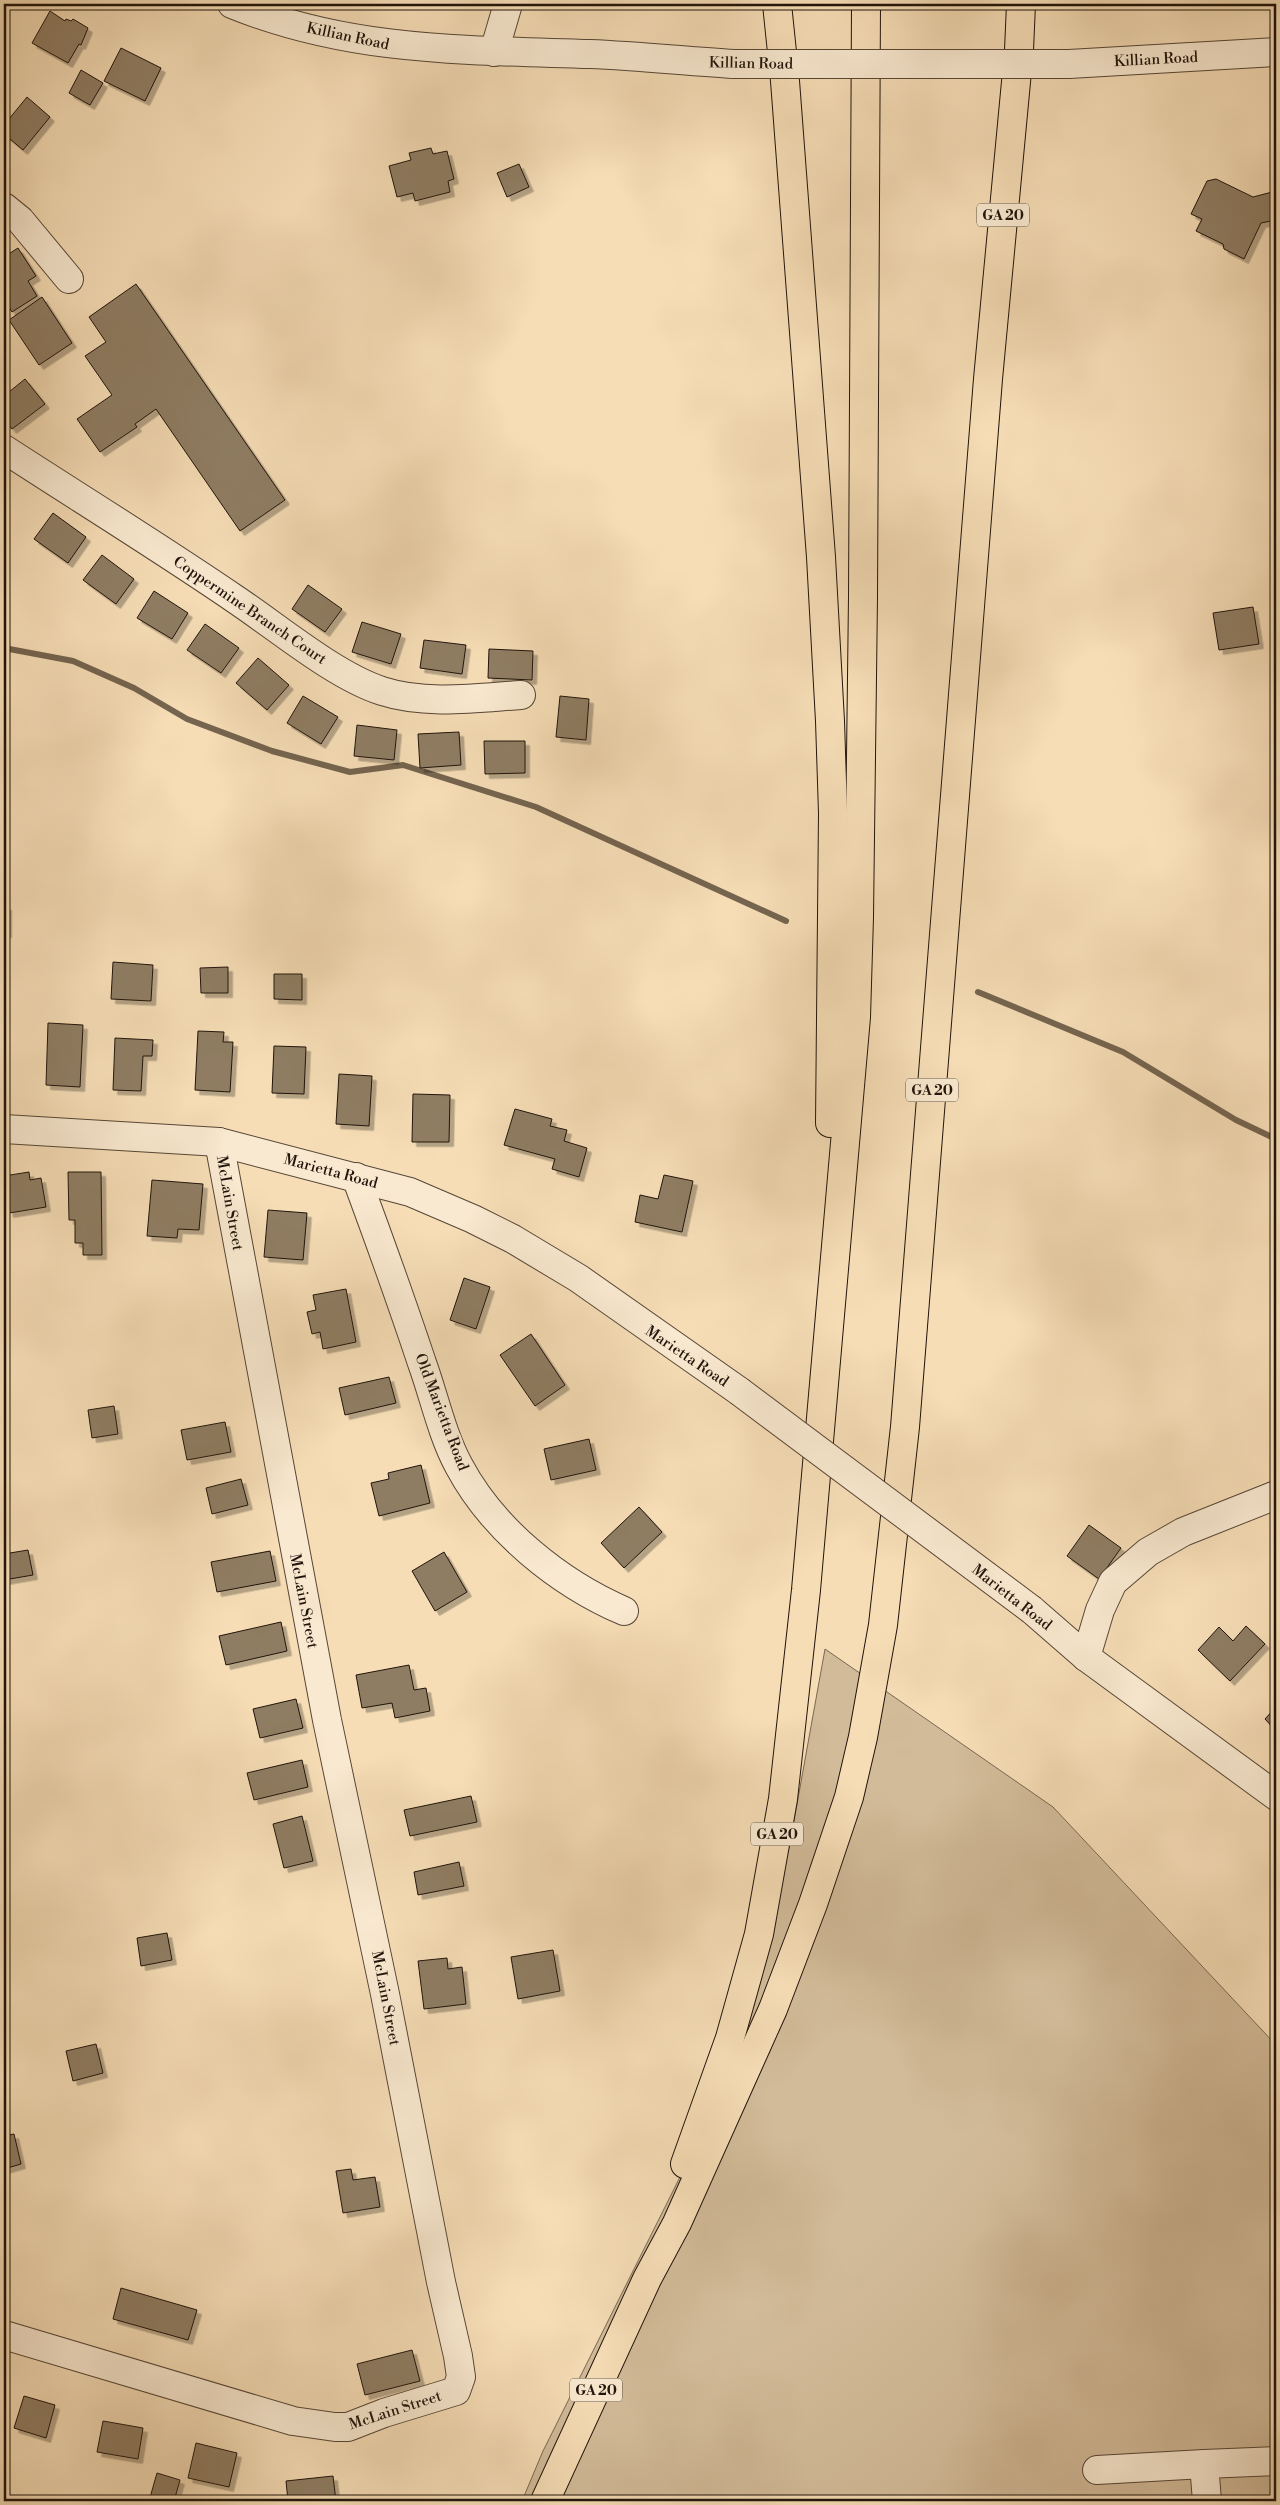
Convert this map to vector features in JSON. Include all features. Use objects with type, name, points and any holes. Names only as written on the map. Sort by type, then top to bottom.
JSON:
[{"type":"highway","name":"GA 20","points":[[647,2279],[669,2207],[730,2038],[759,1934],[770,1878],[783,1799],[797,1684],[824,1373],[833,910],[830,721],[822,557],[786,81],[777,4]]},
{"type":"highway","points":[[824,1373],[856,1018],[859,926],[866,4]]},
{"type":"highway","name":"GA 20","points":[[545,2501],[647,2279],[677,2223],[773,2009],[813,1904],[849,1797],[863,1737],[884,1625],[906,1417],[989,369],[1019,50],[1021,4]]},
{"type":"highway","points":[[1019,50],[1032,4]]},
{"type":"street","name":"Killian Road","points":[[232,4],[330,34],[386,45],[494,52],[592,54],[734,64],[1069,64],[1276,52]]},
{"type":"street","points":[[494,52],[508,4]]},
{"type":"street","points":[[4,207],[20,220],[69,279]]},
{"type":"street","name":"Coppermine Branch Court","points":[[4,449],[233,597],[344,674],[381,691],[413,697],[473,699],[521,695]]},
{"type":"street","name":"Marietta Road","points":[[4,1129],[219,1142],[410,1192],[473,1219],[513,1239],[578,1278],[739,1391],[1032,1610],[1086,1657],[1276,1796]]},
{"type":"street","name":"McLain Street","points":[[4,2335],[293,2421],[335,2427],[348,2427],[384,2413],[456,2391],[461,2377],[385,1994],[325,1710],[219,1142]]},
{"type":"street","name":"Old Marietta Road","points":[[356,1177],[394,1278],[459,1466],[490,1512],[522,1547],[601,1601],[624,1611]]},
{"type":"street","points":[[1086,1657],[1100,1610],[1113,1582],[1148,1552],[1184,1532],[1276,1495]]},
{"type":"street","points":[[1097,2470],[1276,2461]]},
{"type":"street","points":[[1204,2464],[1207,2501]]},
{"type":"shaded area","points":[[825,1649],[1053,1807],[1276,2045],[1276,2501],[522,2501],[543,2451],[737,2063],[790,1843]]},
{"type":"building","points":[[50,11],[65,21],[66,19],[71,21],[73,19],[88,28],[81,45],[79,44],[68,63],[32,43]]},
{"type":"building","points":[[121,48],[161,68],[145,101],[104,81]]},
{"type":"building","points":[[81,70],[103,83],[90,105],[69,93]]},
{"type":"building","points":[[27,97],[50,117],[23,150],[4,134],[4,125]]},
{"type":"building","points":[[431,148],[433,154],[447,151],[454,179],[448,181],[450,192],[415,201],[413,193],[397,197],[389,166],[411,160],[409,153]]},
{"type":"building","points":[[519,164],[529,187],[507,197],[497,173]]},
{"type":"building","points":[[1216,179],[1253,197],[1276,191],[1276,220],[1261,223],[1244,259],[1224,249],[1223,244],[1196,231],[1202,219],[1191,214],[1207,181]]},
{"type":"building","points":[[18,248],[36,276],[28,281],[37,296],[12,312],[4,299],[4,257]]},
{"type":"building","points":[[136,284],[285,500],[240,531],[156,409],[135,424],[137,427],[100,452],[77,419],[112,395],[85,356],[106,342],[89,317]]},
{"type":"building","points":[[42,297],[72,343],[39,365],[9,320]]},
{"type":"building","points":[[25,379],[45,404],[12,429],[4,419],[4,396]]},
{"type":"building","points":[[53,513],[86,537],[68,563],[34,539]]},
{"type":"building","points":[[102,555],[134,579],[116,604],[83,580]]},
{"type":"building","points":[[308,585],[342,609],[325,632],[292,609]]},
{"type":"building","points":[[154,591],[188,613],[172,639],[137,618]]},
{"type":"building","points":[[1253,607],[1259,644],[1219,650],[1213,613]]},
{"type":"building","points":[[362,622],[401,634],[391,664],[352,652]]},
{"type":"building","points":[[205,624],[239,648],[221,673],[187,650]]},
{"type":"building","points":[[424,640],[466,645],[462,674],[420,668]]},
{"type":"building","points":[[489,649],[533,651],[532,680],[488,678]]},
{"type":"building","points":[[258,658],[289,685],[267,710],[236,683]]},
{"type":"building","points":[[303,696],[338,717],[321,744],[287,723]]},
{"type":"building","points":[[560,696],[589,699],[586,740],[556,737]]},
{"type":"building","points":[[357,725],[397,730],[394,760],[354,756]]},
{"type":"building","points":[[459,732],[461,765],[420,768],[418,734]]},
{"type":"building","points":[[484,741],[525,741],[525,773],[485,774]]},
{"type":"building","points":[[4,906],[7,906],[7,933],[4,933]]},
{"type":"building","points":[[113,962],[153,965],[151,1001],[111,999]]},
{"type":"building","points":[[228,967],[228,993],[201,993],[200,968]]},
{"type":"building","points":[[274,974],[302,974],[302,1000],[274,999]]},
{"type":"building","points":[[48,1023],[83,1025],[80,1087],[46,1085]]},
{"type":"building","points":[[198,1031],[224,1032],[223,1042],[233,1042],[230,1092],[195,1090]]},
{"type":"building","points":[[115,1038],[153,1040],[152,1056],[143,1056],[141,1091],[113,1090]]},
{"type":"building","points":[[274,1046],[306,1047],[304,1094],[272,1093]]},
{"type":"building","points":[[339,1074],[372,1076],[369,1126],[336,1124]]},
{"type":"building","points":[[413,1094],[450,1095],[449,1142],[412,1142]]},
{"type":"building","points":[[515,1109],[552,1119],[550,1126],[567,1130],[564,1141],[587,1148],[579,1177],[552,1169],[555,1159],[504,1145]]},
{"type":"building","points":[[29,1172],[30,1180],[41,1178],[46,1207],[9,1213],[4,1176]]},
{"type":"building","points":[[68,1172],[101,1172],[102,1255],[83,1255],[83,1243],[75,1243],[75,1220],[69,1220]]},
{"type":"building","points":[[664,1175],[693,1181],[682,1232],[635,1222],[640,1195],[658,1199]]},
{"type":"building","points":[[152,1180],[203,1184],[199,1230],[178,1229],[177,1238],[147,1236]]},
{"type":"building","points":[[268,1210],[307,1213],[303,1260],[264,1257]]},
{"type":"building","points":[[464,1278],[490,1287],[476,1329],[450,1320]]},
{"type":"building","points":[[346,1289],[356,1342],[323,1349],[320,1332],[312,1334],[307,1312],[316,1310],[313,1295]]},
{"type":"building","points":[[531,1334],[565,1385],[535,1406],[500,1355]]},
{"type":"building","points":[[389,1377],[396,1403],[345,1415],[339,1388]]},
{"type":"building","points":[[114,1406],[118,1434],[92,1438],[88,1410]]},
{"type":"building","points":[[225,1422],[231,1452],[187,1460],[181,1430]]},
{"type":"building","points":[[589,1439],[596,1470],[551,1480],[544,1449]]},
{"type":"building","points":[[421,1465],[430,1503],[379,1516],[371,1483],[389,1479],[388,1473]]},
{"type":"building","points":[[241,1479],[248,1505],[212,1514],[206,1488]]},
{"type":"building","points":[[639,1507],[662,1532],[624,1568],[601,1543]]},
{"type":"building","points":[[1089,1525],[1121,1548],[1099,1579],[1067,1556]]},
{"type":"building","points":[[28,1550],[33,1575],[4,1580],[4,1554]]},
{"type":"building","points":[[270,1551],[276,1581],[217,1592],[211,1562]]},
{"type":"building","points":[[444,1552],[467,1592],[435,1611],[412,1571]]},
{"type":"building","points":[[281,1622],[287,1651],[226,1665],[219,1636]]},
{"type":"building","points":[[1246,1626],[1265,1644],[1230,1681],[1198,1650],[1219,1627],[1233,1641]]},
{"type":"building","points":[[409,1665],[414,1690],[426,1688],[430,1711],[395,1718],[392,1703],[362,1708],[356,1675]]},
{"type":"building","points":[[296,1699],[303,1728],[260,1738],[253,1709]]},
{"type":"building","points":[[1276,1709],[1276,1731],[1265,1719]]},
{"type":"building","points":[[302,1760],[308,1787],[254,1800],[247,1773]]},
{"type":"building","points":[[471,1796],[477,1822],[410,1836],[404,1810]]},
{"type":"building","points":[[302,1816],[313,1861],[284,1868],[273,1824]]},
{"type":"building","points":[[459,1862],[464,1886],[418,1895],[414,1872]]},
{"type":"building","points":[[167,1933],[172,1960],[141,1966],[137,1938]]},
{"type":"building","points":[[553,1950],[560,1991],[518,1999],[511,1957]]},
{"type":"building","points":[[447,1958],[448,1969],[462,1967],[466,2004],[424,2009],[418,1961]]},
{"type":"building","points":[[96,2044],[103,2073],[73,2081],[66,2051]]},
{"type":"building","points":[[14,2134],[21,2164],[4,2169],[4,2136]]},
{"type":"building","points":[[351,2169],[353,2180],[375,2177],[380,2207],[343,2213],[336,2171]]},
{"type":"building","points":[[121,2288],[197,2310],[188,2340],[113,2319]]},
{"type":"building","points":[[412,2350],[420,2381],[365,2395],[357,2364]]},
{"type":"building","points":[[24,2396],[55,2405],[46,2438],[14,2428]]},
{"type":"building","points":[[103,2421],[143,2428],[138,2459],[97,2452]]},
{"type":"building","points":[[196,2443],[237,2453],[229,2487],[188,2478]]},
{"type":"building","points":[[157,2473],[180,2480],[174,2501],[149,2501]]},
{"type":"building","points":[[333,2476],[336,2501],[288,2501],[286,2481]]},
{"type":"waterway","points":[[4,648],[73,661],[134,688],[187,719],[272,751],[350,772],[403,765],[536,807],[786,921]]},
{"type":"waterway","points":[[978,992],[1123,1052],[1236,1120],[1276,1139]]}]
